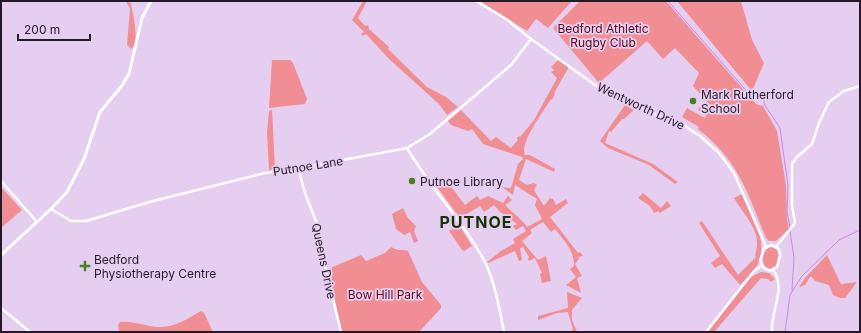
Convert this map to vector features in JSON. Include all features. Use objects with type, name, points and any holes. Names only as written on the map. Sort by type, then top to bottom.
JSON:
[{"type":"main road","points":[[1,255],[51,209],[67,192],[80,168],[100,112],[126,80],[131,66],[142,18],[151,1]]},
{"type":"street","name":"Wentworth Drive","points":[[476,1],[506,19],[595,85],[631,104],[685,126],[714,149],[734,173],[744,190],[766,247]]},
{"type":"street","name":"Putnoe Lane","points":[[51,209],[71,221],[86,221],[232,180],[407,148],[430,134],[511,65],[531,39]]},
{"type":"street","points":[[776,247],[792,229],[795,223],[792,205],[792,164],[797,157],[812,144],[819,123],[829,102],[844,91],[860,86]]},
{"type":"street","points":[[407,148],[420,169],[450,208],[485,264],[490,276],[504,332]]},
{"type":"street","name":"Queens Drive","points":[[298,168],[305,193],[320,229],[322,254],[341,332]]},
{"type":"street","points":[[1,181],[37,222]]},
{"type":"street","points":[[772,245],[776,247],[780,255],[777,267],[773,270],[767,270],[761,266],[761,255],[766,247],[772,245]]},
{"type":"street","points":[[706,332],[754,271],[761,266]]},
{"type":"street","points":[[772,332],[778,291],[776,275],[773,270]]},
{"type":"street","points":[[1,308],[30,332]]},
{"type":"green space","points":[[126,1],[131,3],[136,34],[134,46],[131,49],[127,45],[130,9]]},
{"type":"green space","points":[[363,1],[367,1],[358,18],[365,26],[368,25],[369,29],[389,47],[388,49],[427,87],[446,97],[458,107],[447,115],[439,104],[389,59],[366,34],[362,36],[361,34],[364,32],[352,20]]},
{"type":"green space","points":[[480,1],[572,1],[548,28],[536,19],[527,31]]},
{"type":"green space","name":"Bedford Athletic Rugby Club","points":[[580,1],[666,1],[756,104],[763,106],[777,131],[786,185],[787,218],[789,229],[776,241],[769,241],[766,238],[747,192],[733,165],[712,141],[698,129],[699,127],[682,117],[687,108],[705,118],[706,115],[698,110],[702,103],[710,108],[711,106],[693,86],[699,73],[675,48],[663,59],[647,41],[599,83],[553,28]]},
{"type":"green space","points":[[677,1],[741,1],[752,40],[764,63],[752,91]]},
{"type":"green space","points":[[272,60],[290,60],[293,63],[307,99],[305,104],[269,108]]},
{"type":"green space","points":[[558,60],[569,67],[554,93],[555,94],[552,100],[551,99],[533,127],[524,150],[525,155],[530,155],[555,169],[554,172],[526,159],[519,180],[527,185],[534,183],[537,185],[534,190],[544,206],[550,198],[553,199],[556,205],[566,199],[568,203],[550,217],[578,253],[580,252],[583,256],[578,257],[579,259],[575,264],[582,276],[577,278],[581,293],[566,285],[576,277],[570,269],[574,266],[574,260],[568,246],[555,229],[551,232],[543,222],[530,230],[532,233],[522,241],[538,260],[546,256],[551,281],[542,283],[540,274],[542,273],[535,258],[529,261],[529,257],[523,247],[520,248],[522,260],[519,261],[515,251],[488,263],[487,262],[501,251],[515,243],[513,239],[526,231],[523,226],[516,230],[513,226],[517,224],[499,211],[494,205],[484,212],[480,206],[460,218],[437,187],[446,180],[465,205],[477,196],[480,200],[488,196],[503,203],[508,196],[512,200],[505,205],[520,218],[527,227],[542,219],[535,205],[537,199],[515,185],[513,195],[502,187],[511,188],[518,164],[523,159],[522,157],[483,144],[472,129],[468,131],[451,125],[448,121],[461,110],[491,141],[496,137],[511,148],[518,140],[517,138],[519,136],[520,137],[534,120],[557,78],[551,72],[554,70],[551,67]]},
{"type":"green space","points":[[625,105],[634,110],[622,119],[611,132],[609,131],[605,143],[653,164],[678,182],[675,184],[649,165],[608,148],[600,141]]},
{"type":"green space","points":[[272,110],[275,169],[269,170],[267,133],[269,111]]},
{"type":"green space","points":[[1,187],[22,210],[1,228]]},
{"type":"green space","points":[[643,193],[661,208],[667,201],[671,206],[660,213],[658,211],[654,213],[650,206],[638,198]]},
{"type":"green space","points":[[742,194],[758,228],[761,255],[758,264],[752,273],[740,285],[722,264],[715,268],[711,263],[720,256],[699,223],[702,221],[738,275],[756,257],[757,247],[757,239],[752,225],[734,198]]},
{"type":"green space","points":[[403,208],[408,218],[416,226],[414,231],[418,241],[414,243],[410,232],[404,235],[396,229],[392,214]]},
{"type":"green space","points":[[459,225],[472,246],[464,251],[449,231]]},
{"type":"green space","name":"Bow Hill Park","points":[[391,247],[398,250],[408,251],[422,282],[441,305],[441,308],[419,332],[342,332],[328,269],[361,255],[366,261],[385,253]]},
{"type":"green space","points":[[770,247],[776,249],[779,255],[778,264],[770,269],[764,266],[763,260],[764,253]]},
{"type":"green space","points":[[827,255],[841,284],[857,282],[845,298],[840,298],[833,295],[829,285],[815,281],[812,277],[810,277],[805,285],[799,287],[805,278]]},
{"type":"green space","points":[[761,272],[769,273],[775,279],[771,282],[768,279],[761,278],[714,332],[708,332],[751,277]]},
{"type":"green space","points":[[567,292],[582,298],[572,310],[572,320],[577,332],[568,332],[573,330],[568,312],[557,313],[538,320],[538,316],[568,308]]},
{"type":"green space","points":[[201,311],[204,313],[213,332],[119,332],[118,325],[120,322],[163,327],[180,322]]},
{"type":"waterway","points":[[668,1],[750,95],[759,95],[764,99],[764,104],[780,128],[788,186],[787,211],[790,228]]},
{"type":"waterway","points":[[785,332],[790,295],[802,276],[839,240],[860,230]]},
{"type":"waterway","points":[[790,231],[794,258],[792,290]]},
{"type":"place","name":"Mark Rutherford School","points":[[693,101]]},
{"type":"place","name":"Putnoe Library","points":[[412,181]]},
{"type":"place","name":"Bedford Physiotherapy Centre","points":[[85,266]]},
{"type":"district","name":"PUTNOE","points":[[476,222]]}]
